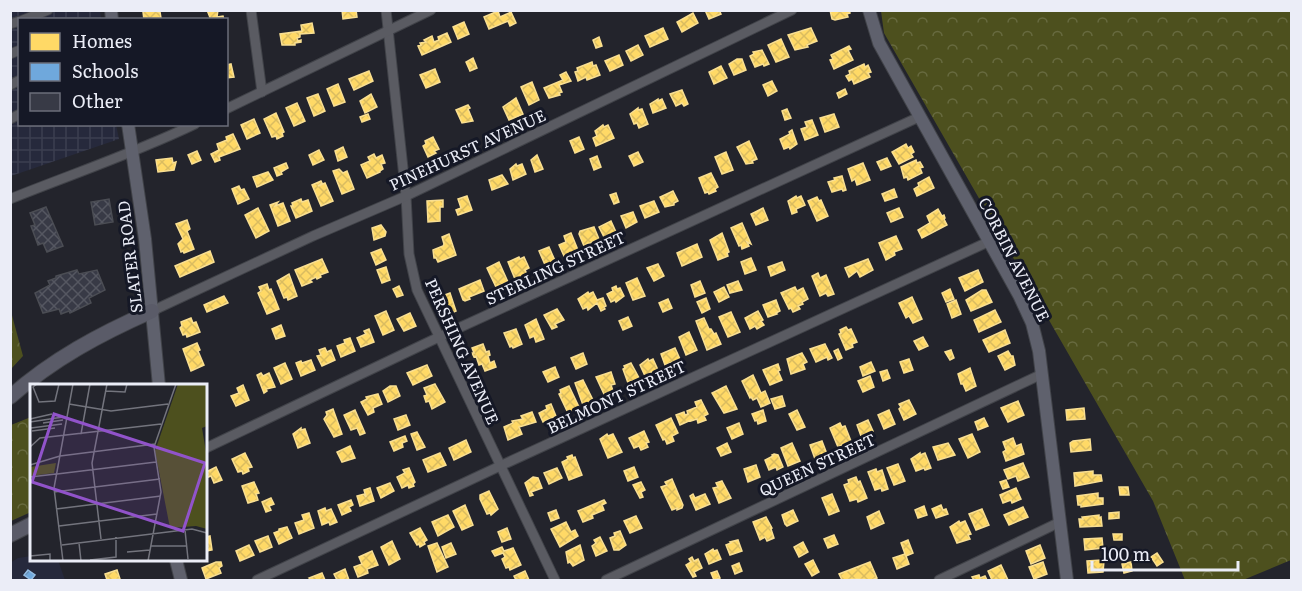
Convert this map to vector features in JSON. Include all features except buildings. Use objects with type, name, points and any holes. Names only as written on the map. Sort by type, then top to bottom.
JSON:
[{"type":"highway","points":[[10,397],[75,349],[152,311]]},
{"type":"highway","points":[[10,535],[30,525]]},
{"type":"main road","name":"CORBIN AVENUE","points":[[868,10],[879,43],[990,241],[1032,323],[1040,351],[1067,580]]},
{"type":"main road","name":"SLATER ROAD","points":[[128,126],[145,239],[159,384]]},
{"type":"main road","points":[[176,561],[181,580]]},
{"type":"street","points":[[26,18],[48,10]]},
{"type":"street","points":[[251,10],[262,92]]},
{"type":"street","name":"PERSHING AVENUE","points":[[386,10],[406,196],[409,254],[417,290],[555,580]]},
{"type":"street","points":[[228,108],[431,10]]},
{"type":"street","name":"PINEHURST AVENUE","points":[[152,311],[406,196],[792,10]]},
{"type":"street","name":"STERLING STREET","points":[[207,448],[439,337],[920,117]]},
{"type":"street","points":[[10,199],[114,158],[149,147],[191,126]]},
{"type":"street","name":"BELMONT STREET","points":[[257,580],[990,241]]},
{"type":"street","name":"QUEEN STREET","points":[[606,580],[1042,374]]},
{"type":"street","points":[[939,580],[1060,522]]},
{"type":"shaded area","points":[[10,11],[100,11],[101,18],[18,18],[18,126],[116,126],[119,139],[11,176]]},
{"type":"shaded area","points":[[30,556],[30,561],[58,561],[65,580],[11,580],[10,563],[18,558]]},
{"type":"green space","points":[[881,11],[1291,11],[1291,560],[1243,580],[1185,580],[1153,501],[884,33]]},
{"type":"green space","points":[[10,308],[23,356],[11,369],[10,369]]},
{"type":"green space","points":[[30,417],[30,512],[11,521],[11,425]]}]
